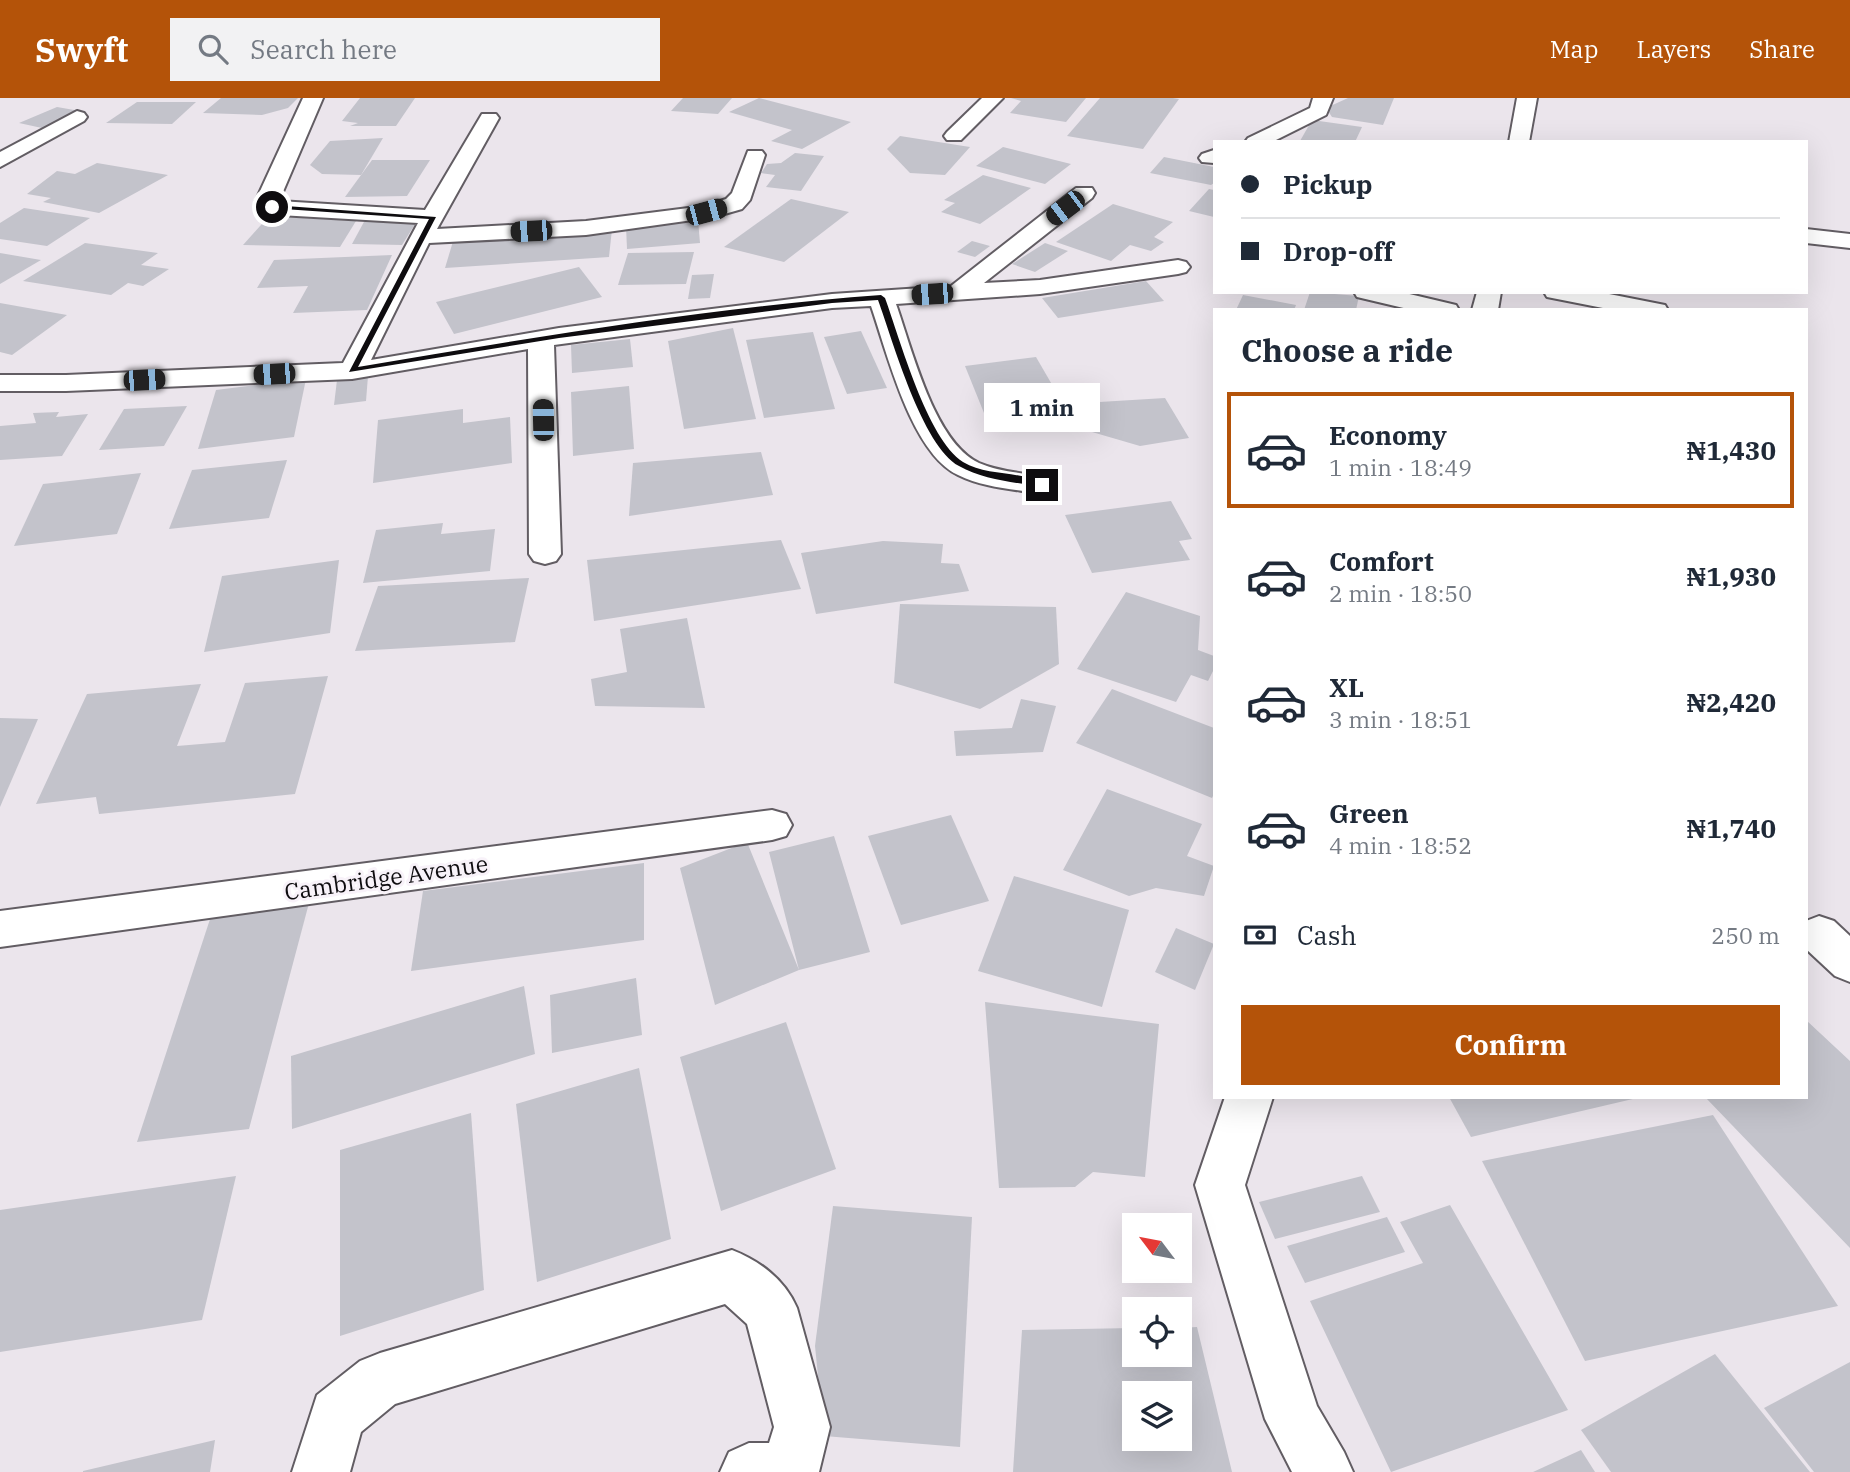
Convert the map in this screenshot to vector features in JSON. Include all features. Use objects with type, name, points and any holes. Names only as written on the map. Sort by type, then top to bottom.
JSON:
[{"type":"street","points":[[313,98],[266,202],[272,207],[427,227],[586,228],[706,212],[734,204],[743,195],[755,155]]},
{"type":"street","points":[[954,136],[993,98]]},
{"type":"street","points":[[1259,140],[1319,111],[1323,98]]},
{"type":"street","points":[[1519,140],[1527,98]]},
{"type":"street","points":[[0,161],[78,117]]},
{"type":"street","points":[[352,371],[427,227],[489,118]]},
{"type":"street","points":[[958,292],[1084,193]]},
{"type":"street","points":[[1808,236],[1850,241]]},
{"type":"street","points":[[0,383],[66,383],[352,371],[541,339],[832,301],[1040,287],[1178,267]]},
{"type":"street","points":[[1375,294],[1438,308]]},
{"type":"street","points":[[1567,294],[1645,308]]},
{"type":"street","points":[[881,298],[931,432],[959,463],[980,472],[1042,485]]},
{"type":"street","points":[[541,339],[545,554]]},
{"type":"street","name":"Cambridge Avenue","points":[[0,929],[772,825]]},
{"type":"street","points":[[1819,934],[1850,963]]},
{"type":"street","points":[[1248,1099],[1220,1185],[1293,1419],[1324,1472]]},
{"type":"street","points":[[321,1472],[337,1416],[380,1381],[732,1276],[769,1308],[802,1427],[790,1472]]},
{"type":"street","points":[[749,1472],[775,1472]]},
{"type":"building","points":[[221,98],[298,98],[288,108],[262,115],[203,113]]},
{"type":"building","points":[[360,98],[415,98],[396,126],[350,126],[358,123],[342,121]]},
{"type":"building","points":[[683,98],[732,98],[718,114],[671,111]]},
{"type":"building","points":[[759,98],[851,122],[802,149],[771,141],[792,130],[729,112]]},
{"type":"building","points":[[1011,98],[1086,98],[1066,122],[1010,113],[1021,101]]},
{"type":"building","points":[[1100,98],[1179,99],[1143,149],[1067,136]]},
{"type":"building","points":[[1348,98],[1394,98],[1383,125],[1332,117],[1326,108]]},
{"type":"building","points":[[137,102],[196,102],[172,124],[106,123]]},
{"type":"building","points":[[57,107],[80,111],[42,128],[19,123]]},
{"type":"building","points":[[1312,120],[1362,127],[1356,140],[1301,140]]},
{"type":"building","points":[[900,136],[970,147],[945,175],[910,173],[887,149]]},
{"type":"building","points":[[383,138],[361,175],[322,174],[310,165],[330,141]]},
{"type":"building","points":[[1003,147],[1071,164],[1045,184],[976,166]]},
{"type":"building","points":[[795,153],[824,156],[801,191],[766,187],[775,175],[761,173],[767,164],[781,163]]},
{"type":"building","points":[[1164,157],[1213,167],[1213,184],[1211,185],[1150,173]]},
{"type":"building","points":[[372,160],[430,160],[407,196],[345,197]]},
{"type":"building","points":[[97,163],[168,175],[99,213],[43,202],[51,198],[27,194],[57,171],[75,174]]},
{"type":"building","points":[[983,175],[1031,188],[980,224],[941,212],[955,203],[944,200]]},
{"type":"building","points":[[1209,189],[1213,190],[1213,217],[1189,211]]},
{"type":"building","points":[[791,199],[849,212],[784,262],[724,247]]},
{"type":"building","points":[[1113,204],[1173,222],[1154,237],[1164,242],[1151,251],[1130,245],[1111,261],[1056,242]]},
{"type":"building","points":[[24,208],[90,218],[47,246],[0,239],[0,223]]},
{"type":"building","points":[[269,216],[356,221],[340,247],[243,245]]},
{"type":"building","points":[[365,220],[417,221],[402,245],[352,244]]},
{"type":"building","points":[[698,220],[700,243],[627,249],[626,226]]},
{"type":"building","points":[[612,229],[609,257],[445,268],[454,238]]},
{"type":"building","points":[[972,241],[990,246],[975,257],[957,252]]},
{"type":"building","points":[[85,243],[158,253],[141,265],[169,269],[143,286],[128,283],[111,295],[23,281]]},
{"type":"building","points":[[1045,243],[1068,251],[1035,272],[1012,264]]},
{"type":"building","points":[[694,252],[686,284],[618,285],[628,253]]},
{"type":"building","points":[[0,253],[41,260],[0,284]]},
{"type":"building","points":[[392,255],[367,310],[293,313],[308,286],[257,288],[274,260]]},
{"type":"building","points":[[579,267],[602,297],[454,334],[436,302]]},
{"type":"building","points":[[714,274],[710,298],[688,299],[692,275]]},
{"type":"building","points":[[1146,281],[1164,301],[1058,318],[1042,298]]},
{"type":"building","points":[[1309,294],[1359,296],[1356,308],[1305,308]]},
{"type":"building","points":[[1243,295],[1296,305],[1295,308],[1237,308]]},
{"type":"building","points":[[0,303],[67,315],[12,355],[0,352]]},
{"type":"building","points":[[733,328],[756,419],[684,429],[668,341]]},
{"type":"building","points":[[861,331],[887,388],[847,394],[824,337]]},
{"type":"building","points":[[813,332],[835,409],[764,418],[746,340]]},
{"type":"building","points":[[630,339],[633,367],[572,373],[571,345]]},
{"type":"building","points":[[1036,357],[1065,407],[984,413],[965,366]]},
{"type":"building","points":[[368,376],[366,401],[334,405],[337,380]]},
{"type":"building","points":[[306,379],[294,437],[198,449],[216,390]]},
{"type":"building","points":[[629,386],[634,449],[573,456],[571,392]]},
{"type":"building","points":[[1165,398],[1189,438],[1140,446],[1092,432],[1083,403]]},
{"type":"building","points":[[187,406],[164,446],[99,450],[124,409]]},
{"type":"building","points":[[463,409],[463,423],[510,417],[512,463],[373,483],[378,420]]},
{"type":"building","points":[[59,412],[56,417],[88,414],[62,456],[0,460],[0,426],[36,423],[33,413]]},
{"type":"building","points":[[761,452],[773,495],[629,516],[633,463]]},
{"type":"building","points":[[287,460],[269,518],[169,529],[192,470]]},
{"type":"building","points":[[141,473],[117,534],[14,546],[43,484]]},
{"type":"building","points":[[1171,501],[1192,539],[1179,541],[1190,560],[1092,573],[1065,515]]},
{"type":"building","points":[[443,523],[441,534],[495,529],[490,571],[363,583],[376,530]]},
{"type":"building","points":[[781,540],[801,589],[594,621],[587,560]]},
{"type":"building","points":[[883,541],[943,544],[941,563],[959,564],[969,591],[816,614],[801,553]]},
{"type":"building","points":[[339,560],[330,633],[204,652],[222,576]]},
{"type":"building","points":[[529,578],[515,642],[355,651],[378,586]]},
{"type":"building","points":[[1126,592],[1200,616],[1198,650],[1213,656],[1213,671],[1208,681],[1191,675],[1176,702],[1077,669]]},
{"type":"building","points":[[900,604],[1056,607],[1059,664],[980,709],[894,683]]},
{"type":"building","points":[[687,618],[705,708],[595,706],[591,679],[627,672],[620,629]]},
{"type":"building","points":[[328,676],[295,794],[99,814],[96,797],[36,804],[87,694],[201,684],[177,746],[225,742],[245,683]]},
{"type":"building","points":[[1112,689],[1213,728],[1213,796],[1212,798],[1076,743]]},
{"type":"building","points":[[1021,699],[1056,706],[1043,752],[956,756],[954,731],[1012,728]]},
{"type":"building","points":[[0,718],[38,719],[0,807]]},
{"type":"building","points":[[1107,789],[1202,824],[1187,856],[1213,866],[1204,896],[1156,888],[1129,896],[1063,870]]},
{"type":"building","points":[[951,815],[989,901],[901,925],[868,836]]},
{"type":"building","points":[[834,836],[870,952],[799,970],[769,852]]},
{"type":"building","points":[[747,842],[799,970],[715,1005],[680,868]]},
{"type":"building","points":[[644,863],[644,940],[411,971],[423,891]]},
{"type":"building","points":[[1014,876],[1129,910],[1102,1007],[978,971]]},
{"type":"building","points":[[309,903],[249,1129],[137,1142],[212,913]]},
{"type":"building","points":[[1176,928],[1213,944],[1195,990],[1155,972]]},
{"type":"building","points":[[636,978],[642,1035],[552,1053],[550,995]]},
{"type":"building","points":[[524,986],[535,1054],[292,1129],[291,1056]]},
{"type":"building","points":[[985,1002],[1159,1024],[1145,1177],[1093,1172],[1075,1187],[999,1188]]},
{"type":"building","points":[[786,1022],[836,1169],[721,1211],[680,1057]]},
{"type":"building","points":[[1808,1022],[1850,1061],[1850,1248],[1707,1099],[1808,1099]]},
{"type":"building","points":[[639,1068],[671,1239],[537,1282],[516,1104]]},
{"type":"building","points":[[1450,1099],[1633,1099],[1471,1137]]},
{"type":"building","points":[[471,1113],[484,1290],[340,1336],[340,1150]]},
{"type":"building","points":[[1713,1115],[1838,1306],[1585,1361],[1482,1161]]},
{"type":"building","points":[[236,1176],[202,1320],[0,1352],[0,1210]]},
{"type":"building","points":[[1362,1176],[1380,1212],[1275,1239],[1259,1202]]},
{"type":"building","points":[[1450,1205],[1568,1410],[1391,1472],[1310,1301],[1423,1263],[1400,1222]]},
{"type":"building","points":[[833,1206],[972,1217],[960,1447],[824,1436],[815,1346]]},
{"type":"building","points":[[1387,1217],[1405,1252],[1305,1283],[1287,1246]]},
{"type":"building","points":[[1192,1327],[1197,1327],[1232,1472],[1013,1472],[1022,1330],[1122,1328],[1122,1367],[1192,1367]]},
{"type":"building","points":[[1715,1354],[1810,1472],[1611,1472],[1581,1430]]},
{"type":"building","points":[[1850,1362],[1850,1472],[1814,1472],[1764,1408]]},
{"type":"building","points":[[215,1440],[210,1472],[83,1472],[83,1471]]},
{"type":"building","points":[[1581,1450],[1595,1472],[1533,1472]]},
{"type":"route","points":[[272,207],[433,217],[352,371],[559,336],[832,301],[881,298],[931,432],[959,463],[980,472],[1042,485]]}]
